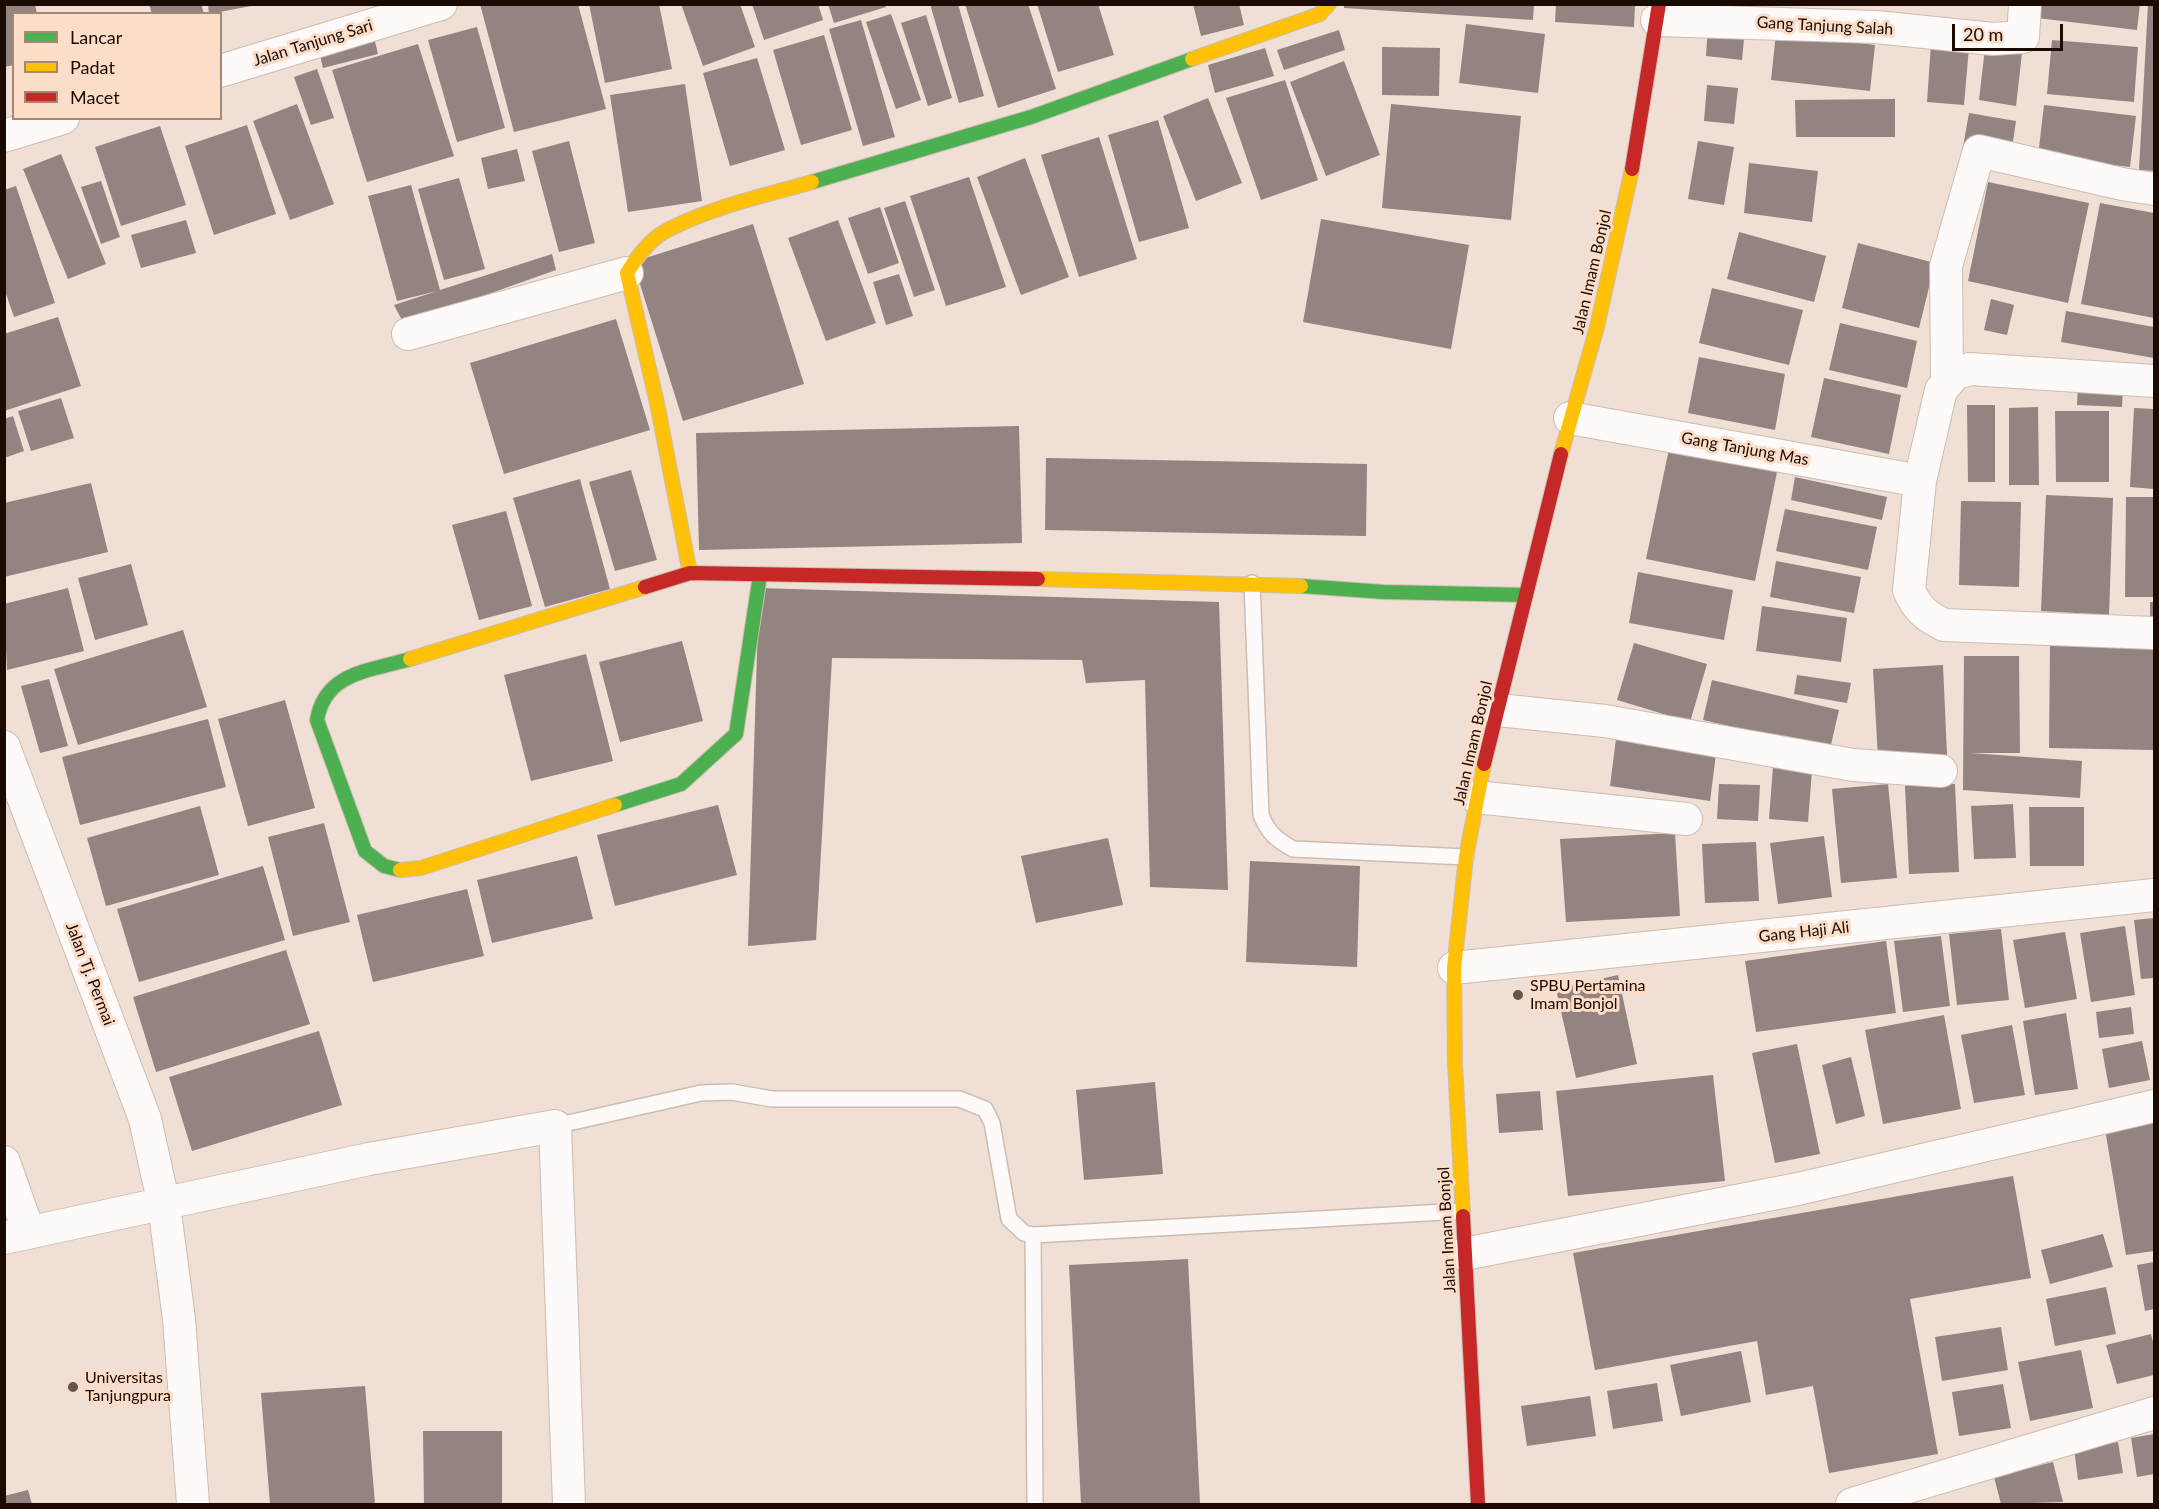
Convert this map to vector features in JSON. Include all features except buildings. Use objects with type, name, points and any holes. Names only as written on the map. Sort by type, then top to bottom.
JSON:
[{"type":"street","name":"Jalan Tanjung Sari","points":[[222,70],[441,4]]},
{"type":"street","points":[[690,573],[657,403],[627,273],[633,262],[662,233],[727,207],[1031,117],[1320,14],[1329,4]]},
{"type":"street","name":"Gang Tanjung Salah","points":[[1658,12],[1876,27],[1993,39],[2023,37],[2025,4]]},
{"type":"street","name":"Jalan Imam Bonjol","points":[[1478,1504],[1462,1211],[1454,968],[1467,857],[1476,796],[1570,418],[1597,327],[1629,187],[1658,12]]},
{"type":"street","points":[[4,136],[56,120]]},
{"type":"street","points":[[1947,381],[1946,266],[1979,151],[2122,184],[2154,189]]},
{"type":"street","points":[[408,334],[627,273]]},
{"type":"street","points":[[2154,381],[1970,369],[1956,373],[1941,390],[1920,481],[1909,590],[1914,603],[1925,616],[1944,625],[1959,628],[2154,633]]},
{"type":"street","name":"Gang Tanjung Mas","points":[[1570,418],[1920,481]]},
{"type":"street","points":[[760,575],[736,734],[681,784],[421,868],[402,872],[387,869],[375,862],[365,851],[317,720],[320,704],[338,681],[690,573],[1252,583],[1384,592],[1526,595]]},
{"type":"street","points":[[1497,710],[1605,721],[1853,765],[1941,771]]},
{"type":"street","name":"Jalan Tj. Permai","points":[[4,747],[145,1119],[164,1205],[179,1319],[193,1504]]},
{"type":"street","points":[[1476,796],[1686,819]]},
{"type":"street","name":"Gang Haji Ali","points":[[1454,968],[2154,896]]},
{"type":"street","points":[[1464,1254],[1798,1189],[2154,1106]]},
{"type":"street","points":[[4,1162],[17,1236],[369,1159],[555,1126],[569,1504]]},
{"type":"street","points":[[1852,1504],[2154,1413]]},
{"type":"lane","points":[[1252,583],[1261,815],[1267,830],[1278,841],[1293,849],[1467,857]]},
{"type":"lane","points":[[555,1126],[701,1093],[732,1092],[772,1099],[959,1098],[985,1109],[992,1123],[1009,1219],[1024,1233],[1033,1235],[1462,1211]]},
{"type":"lane","points":[[1033,1235],[1035,1504]]},
{"type":"traffic: fast","points":[[812,182],[1031,117],[1192,59]]},
{"type":"traffic: fast","points":[[615,805],[681,784],[736,734],[760,575]]},
{"type":"traffic: fast","points":[[1301,586],[1384,592],[1526,595]]},
{"type":"traffic: fast","points":[[400,870],[384,866],[365,851],[317,720],[329,692],[339,683],[365,671],[410,659]]},
{"type":"traffic: slow","points":[[1192,59],[1320,14],[1329,4]]},
{"type":"traffic: slow","points":[[1561,454],[1597,327],[1632,169]]},
{"type":"traffic: slow","points":[[690,573],[657,403],[627,273],[653,240],[664,232],[736,203],[812,182]]},
{"type":"traffic: slow","points":[[1038,579],[1301,586]]},
{"type":"traffic: slow","points":[[410,659],[645,587]]},
{"type":"traffic: slow","points":[[1463,1216],[1455,1063],[1454,968],[1466,857],[1484,764]]},
{"type":"traffic: slow","points":[[400,870],[421,868],[615,805]]},
{"type":"traffic: jam","points":[[1632,169],[1659,4]]},
{"type":"traffic: jam","points":[[1484,764],[1561,454]]},
{"type":"traffic: jam","points":[[645,587],[690,573],[1038,579]]},
{"type":"traffic: jam","points":[[1463,1216],[1478,1504]]},
{"type":"place","name":"SPBU Pertamina Imam Bonjol","points":[[1518,995]]},
{"type":"place","name":"Universitas Tanjungpura","points":[[73,1387]]}]
